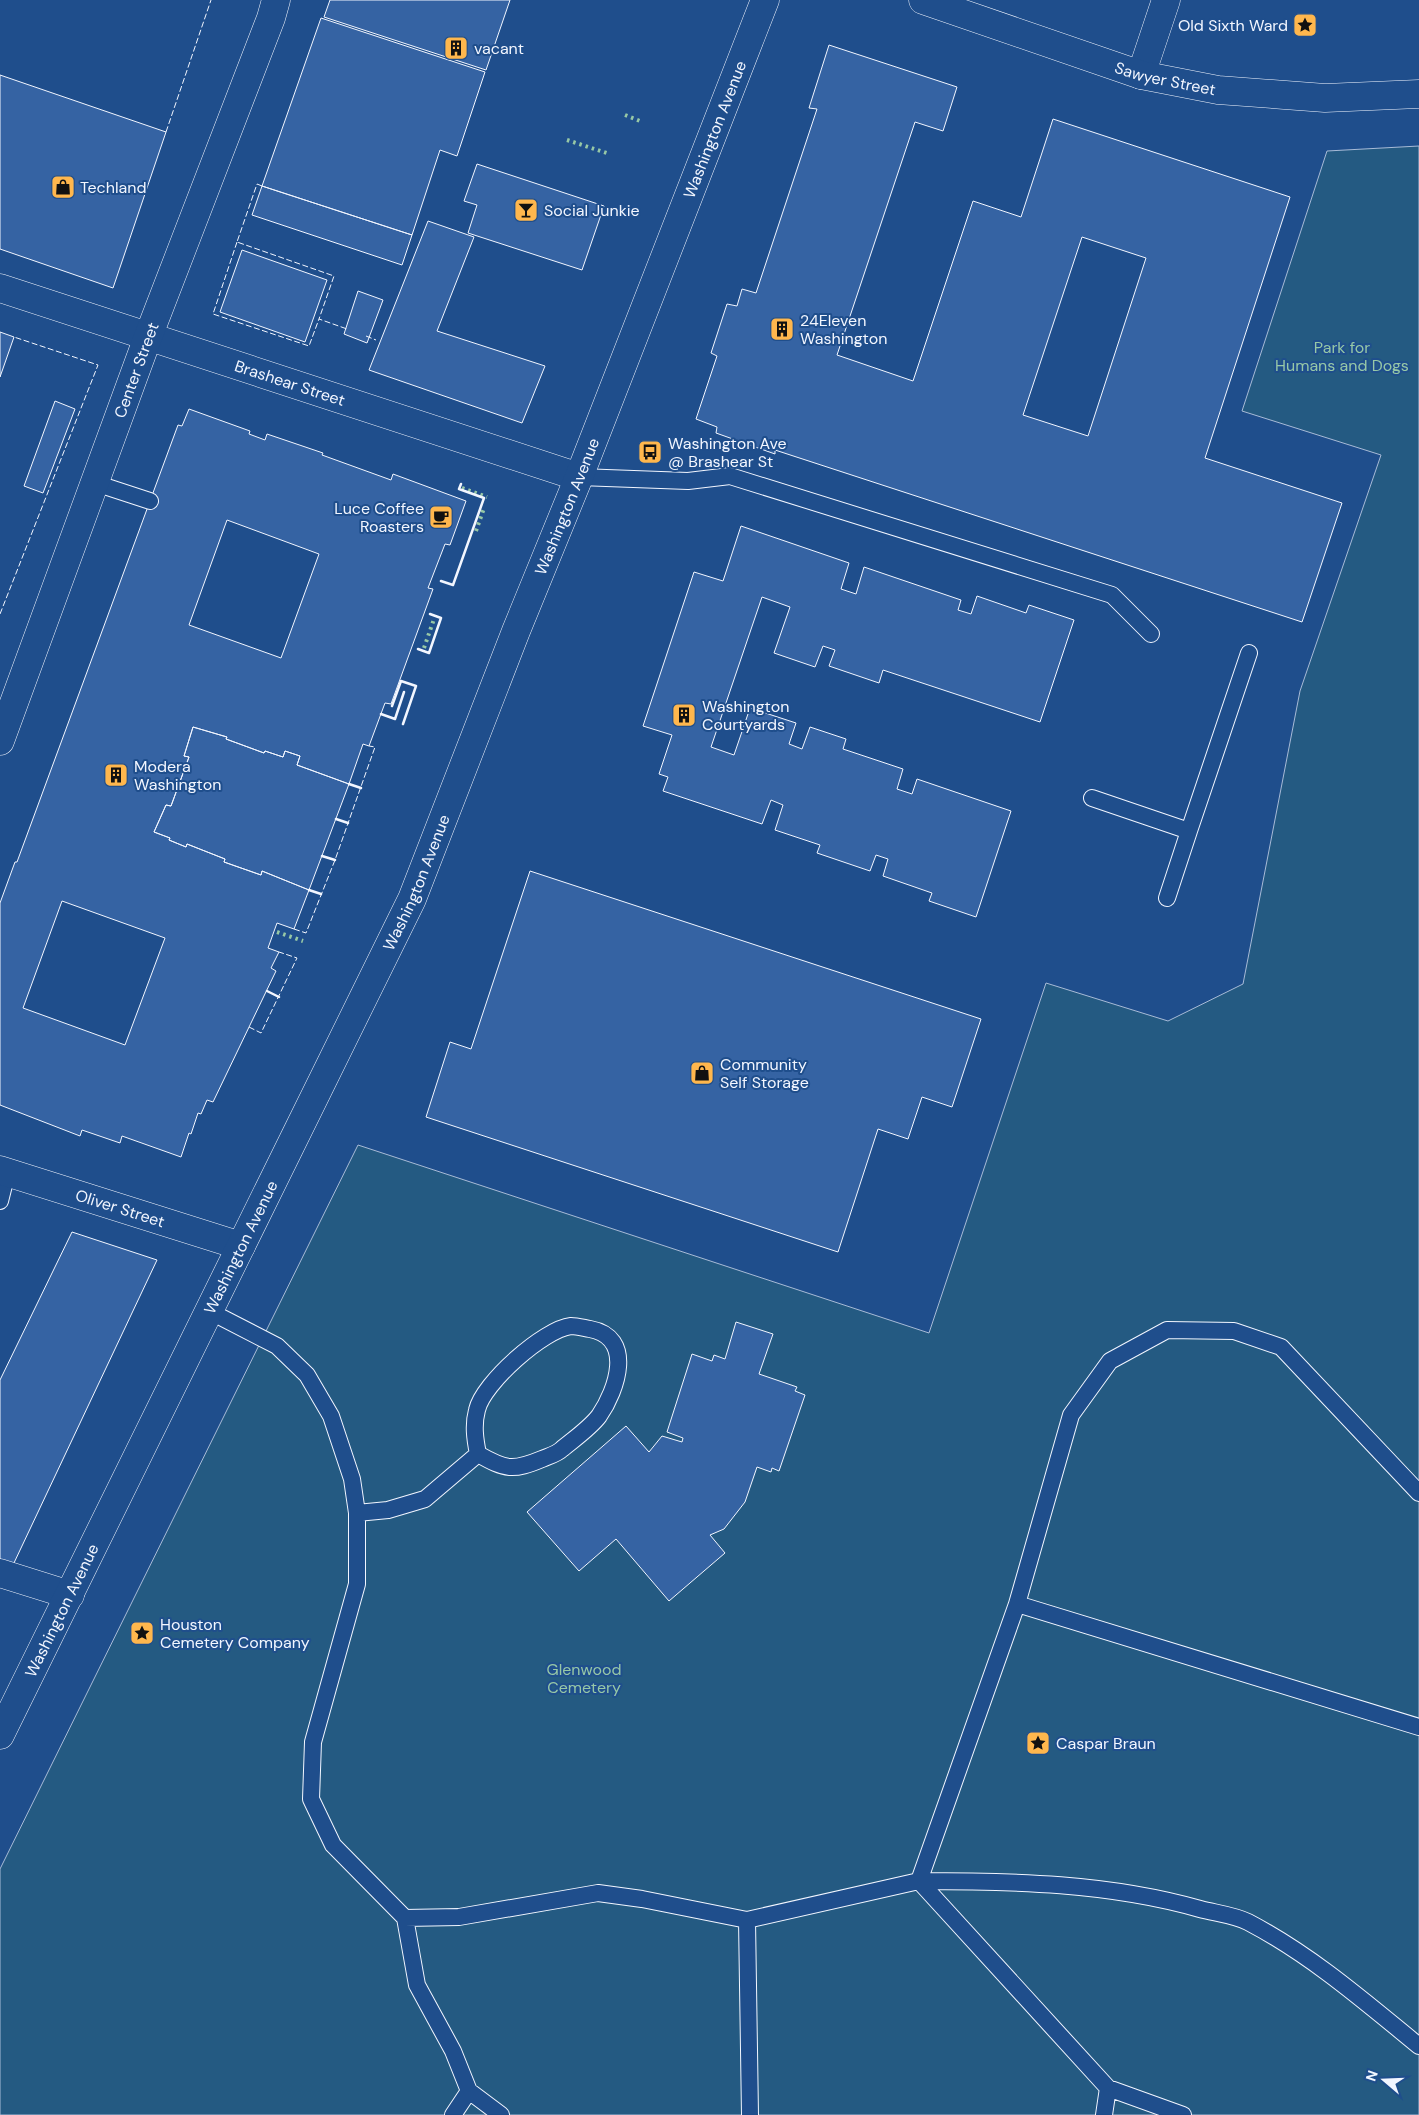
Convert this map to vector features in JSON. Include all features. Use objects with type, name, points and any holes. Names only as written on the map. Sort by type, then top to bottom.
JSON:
[{"type":"street","name":"Center Street","points":[[0,741],[148,337],[271,18],[276,0]]},
{"type":"street","name":"Washington Avenue","points":[[0,1735],[412,899],[765,0]]},
{"type":"street","name":"Sawyer Street","points":[[923,0],[1141,74],[1218,90],[1325,98],[1419,94]]},
{"type":"street","points":[[1141,74],[1166,0]]},
{"type":"street","name":"Brashear Street","points":[[0,288],[579,477]]},
{"type":"street","name":"Oliver Street","points":[[4,1171],[241,1246]]},
{"type":"street","points":[[0,1573],[70,1595]]},
{"type":"lane","points":[[579,477],[688,481],[730,476],[1112,595],[1151,634]]},
{"type":"lane","points":[[95,483],[150,501]]},
{"type":"lane","points":[[1167,898],[1249,653]]},
{"type":"lane","points":[[1092,798],[1189,831]]},
{"type":"lane","points":[[0,1201],[4,1171]]},
{"type":"lane","points":[[209,1312],[277,1346],[307,1375],[331,1416],[352,1479],[357,1513],[357,1584],[312,1742],[311,1799],[333,1844],[404,1918],[417,1985],[453,2051],[469,2091],[501,2115]]},
{"type":"lane","points":[[571,1326],[600,1331],[613,1340],[619,1360],[614,1389],[598,1417],[559,1452],[521,1468],[497,1465],[478,1454],[474,1434],[477,1408],[497,1377],[536,1341],[571,1326]]},
{"type":"lane","points":[[919,1881],[1016,1604],[1071,1415],[1110,1361],[1167,1330],[1234,1331],[1281,1347],[1419,1493]]},
{"type":"lane","points":[[357,1513],[388,1510],[425,1499],[478,1454]]},
{"type":"lane","points":[[1016,1604],[1419,1727]]},
{"type":"lane","points":[[404,1918],[459,1917],[598,1893],[642,1899],[747,1920],[919,1881],[976,1881],[1086,1886],[1180,1903],[1246,1921],[1324,1969],[1419,2046]]},
{"type":"lane","points":[[919,1881],[1108,2088],[1183,2115]]},
{"type":"lane","points":[[747,1920],[750,2115]]},
{"type":"lane","points":[[1104,2115],[1108,2088]]},
{"type":"lane","points":[[453,2115],[469,2091]]},
{"type":"green space","name":"Glenwood Cemetery","points":[[1419,146],[1419,2115],[0,2115],[0,1869],[358,1145],[929,1333],[1046,983],[1168,1021],[1243,984],[1300,691],[1381,455],[1242,411],[1327,151]]},
{"type":"building","name":"vacant","points":[[330,0],[510,0],[486,70],[324,17]]},
{"type":"building","points":[[321,18],[485,72],[457,156],[440,150],[412,235],[262,186]]},
{"type":"building","name":"24Eleven Washington","points":[[829,45],[957,87],[943,131],[915,122],[837,355],[913,381],[973,201],[1021,217],[1053,119],[1290,197],[1205,458],[1342,503],[1302,622],[775,450],[775,454],[716,433],[717,427],[696,419],[717,356],[711,353],[727,304],[737,306],[742,289],[756,293],[817,109],[809,108]],"holes":[[[1082,237],[1146,258],[1088,436],[1023,415]]]},
{"type":"building","points":[[0,75],[166,132],[113,288],[0,249]]},
{"type":"building","points":[[477,164],[604,206],[582,270],[468,233],[477,205],[464,201]]},
{"type":"building","points":[[262,186],[412,235],[402,265],[252,215]]},
{"type":"building","points":[[428,221],[474,237],[437,331],[545,366],[522,423],[369,370]]},
{"type":"building","points":[[242,250],[327,280],[305,342],[220,312]]},
{"type":"building","points":[[358,291],[383,300],[367,343],[344,334]]},
{"type":"building","points":[[0,332],[14,337],[0,377]]},
{"type":"building","points":[[55,401],[75,409],[43,493],[24,486]]},
{"type":"building","name":"Modera Washington","points":[[189,409],[250,431],[249,434],[265,440],[267,434],[323,453],[322,455],[391,480],[393,474],[466,501],[450,545],[445,544],[428,588],[433,589],[391,704],[385,703],[369,746],[363,744],[349,784],[297,765],[300,756],[285,751],[283,757],[265,751],[264,753],[226,739],[227,737],[193,727],[184,756],[189,757],[171,806],[166,805],[154,832],[186,847],[187,844],[225,859],[224,862],[261,875],[262,871],[309,890],[294,929],[277,923],[268,948],[279,952],[271,968],[276,971],[213,1102],[207,1100],[201,1114],[198,1113],[181,1157],[122,1136],[120,1143],[82,1130],[80,1136],[0,1105],[0,903],[15,862],[17,862],[178,425],[182,426]],"holes":[[[227,520],[319,554],[281,658],[189,625]],[[62,901],[165,938],[125,1045],[23,1008]]]},
{"type":"building","name":"Washington Courtyards","points":[[741,526],[849,563],[841,589],[856,594],[864,567],[961,600],[958,610],[971,614],[977,596],[1026,613],[1029,605],[1074,620],[1040,722],[883,670],[879,683],[829,666],[835,650],[823,646],[815,667],[774,653],[790,607],[762,597],[711,747],[734,755],[750,708],[796,723],[789,744],[802,749],[810,727],[846,739],[843,749],[903,769],[897,789],[912,794],[917,779],[1011,811],[976,917],[929,901],[932,893],[883,876],[888,859],[876,855],[870,871],[817,853],[820,845],[775,830],[783,805],[771,800],[762,824],[663,791],[668,777],[659,774],[672,735],[643,726],[694,572],[723,581]]},
{"type":"building","points":[[193,727],[227,737],[226,739],[264,753],[265,751],[283,757],[285,751],[300,756],[297,765],[349,784],[309,890],[262,871],[261,875],[224,862],[225,859],[187,844],[186,847],[154,832],[166,805],[171,806],[189,757],[184,756]]},
{"type":"building","name":"Community Self Storage","points":[[530,871],[981,1019],[952,1107],[922,1097],[908,1139],[878,1129],[838,1252],[426,1117],[450,1042],[471,1049]]},
{"type":"building","points":[[72,1232],[157,1260],[13,1565],[0,1559],[0,1380]]},
{"type":"building","points":[[736,1322],[773,1334],[759,1374],[797,1387],[795,1391],[805,1395],[779,1471],[772,1468],[771,1472],[757,1467],[745,1502],[724,1529],[710,1535],[725,1553],[669,1601],[616,1539],[579,1571],[527,1512],[626,1426],[649,1452],[662,1436],[682,1442],[683,1438],[667,1432],[692,1354],[712,1361],[714,1355],[725,1359]]},
{"type":"hedge","points":[[625,115],[640,121]]},
{"type":"hedge","points":[[567,140],[610,154]]},
{"type":"hedge","points":[[462,488],[487,497]]},
{"type":"hedge","points":[[476,531],[484,508]]},
{"type":"hedge","points":[[424,648],[434,619]]},
{"type":"hedge","points":[[277,932],[303,941]]},
{"type":"fence","points":[[166,132],[211,0]]},
{"type":"fence","points":[[262,186],[257,184],[237,242],[334,276],[319,319],[347,329]]},
{"type":"fence","points":[[237,242],[213,314],[309,346],[319,319]]},
{"type":"fence","points":[[366,336],[376,340]]},
{"type":"fence","points":[[0,614],[98,365],[14,337]]},
{"type":"fence","points":[[294,929],[306,933],[335,860],[375,747],[369,746]]},
{"type":"fence","points":[[249,1027],[261,1033],[297,958],[279,952]]},
{"type":"wall","points":[[441,581],[453,585],[484,498],[459,489],[461,484]]},
{"type":"wall","points":[[418,649],[429,653],[441,618],[430,614]]},
{"type":"wall","points":[[392,706],[401,681],[416,686],[403,724]]},
{"type":"wall","points":[[381,714],[395,719],[404,692]]},
{"type":"wall","points":[[349,784],[361,788]]},
{"type":"wall","points":[[336,819],[348,823]]},
{"type":"wall","points":[[322,856],[335,860]]},
{"type":"wall","points":[[309,890],[321,894]]},
{"type":"wall","points":[[267,991],[279,997]]},
{"type":"place","name":"Old Sixth Ward","points":[[1305,25]]},
{"type":"place","name":"vacant","points":[[456,48]]},
{"type":"place","name":"Techland","points":[[63,187]]},
{"type":"place","name":"Social Junkie","points":[[526,210]]},
{"type":"place","name":"24Eleven Washington","points":[[782,329]]},
{"type":"place","name":"Washington Ave @ Brashear St","points":[[650,452]]},
{"type":"place","name":"Luce Coffee Roasters","points":[[441,517]]},
{"type":"place","name":"Washington Courtyards","points":[[684,715]]},
{"type":"place","name":"Modera Washington","points":[[116,775]]},
{"type":"place","name":"Community Self Storage","points":[[702,1073]]},
{"type":"place","name":"Houston Cemetery Company","points":[[142,1633]]},
{"type":"place","name":"Caspar Braun","points":[[1038,1743]]},
{"type":"park label","name":"Park for Humans and Dogs","points":[[1342,356]]}]
